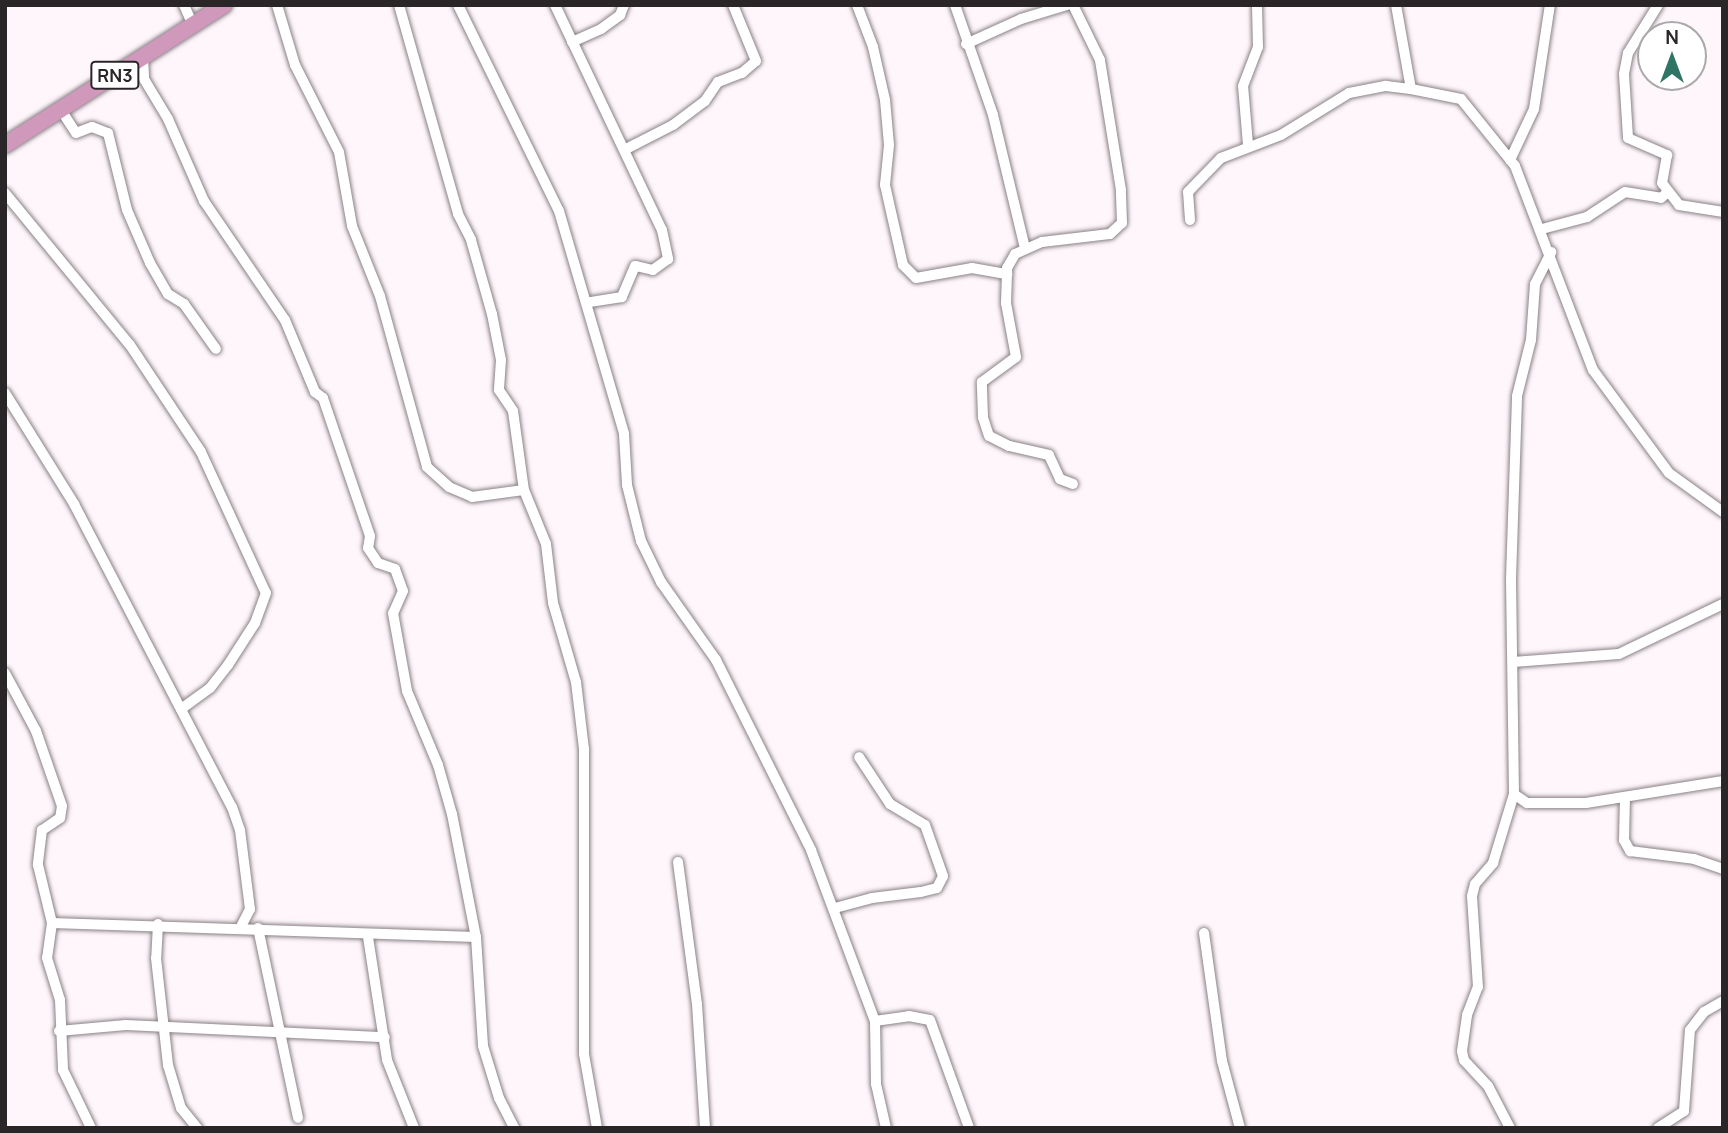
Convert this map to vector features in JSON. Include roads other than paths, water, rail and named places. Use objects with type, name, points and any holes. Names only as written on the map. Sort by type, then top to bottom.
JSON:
[{"type":"highway","name":"RN3","points":[[5,145],[224,5]]},
{"type":"street","points":[[184,5],[193,25]]},
{"type":"street","points":[[277,5],[295,65],[339,152],[352,226],[380,296],[427,467],[449,487],[472,497],[524,490]]},
{"type":"street","points":[[399,5],[458,215],[471,240],[492,314],[501,360],[499,390],[513,411],[524,490],[546,544],[546,570],[576,682],[584,749],[583,1022],[597,1128]]},
{"type":"street","points":[[458,5],[559,211],[624,434],[627,485],[641,541],[661,582],[716,660],[811,849],[835,908],[875,1021],[876,1084],[886,1128]]},
{"type":"street","points":[[555,5],[626,149],[662,230],[668,259],[653,270],[635,266],[622,297],[586,303]]},
{"type":"street","points":[[572,42],[601,29],[620,15],[624,5]]},
{"type":"street","points":[[626,149],[673,125],[705,101],[718,82],[742,73],[756,61],[733,5]]},
{"type":"street","points":[[857,5],[873,47],[885,100],[889,145],[885,185],[903,265],[916,278],[972,268],[1007,274]]},
{"type":"street","points":[[955,5],[966,44],[993,114],[1025,248]]},
{"type":"street","points":[[966,44],[1021,19],[1070,5],[1100,60],[1121,190],[1122,223],[1110,234],[1025,248],[1015,254],[1007,274],[1006,303],[1016,357],[982,382],[983,417],[989,436],[1009,446],[1049,455],[1060,479],[1073,484]]},
{"type":"street","points":[[1248,145],[1243,86],[1258,47],[1257,5]]},
{"type":"street","points":[[1396,5],[1411,89]]},
{"type":"street","points":[[1510,160],[1534,109],[1550,5]]},
{"type":"street","points":[[1658,5],[1633,44],[1625,75],[1628,138],[1667,155],[1661,183],[1679,205],[1723,212]]},
{"type":"street","points":[[143,57],[144,79],[204,201],[285,320],[315,392],[323,398],[335,426],[348,480],[370,536],[368,548],[378,563],[395,569],[403,591],[393,613],[407,691],[438,765],[476,937],[483,1046],[499,1098],[514,1128]]},
{"type":"street","points":[[120,72],[144,79]]},
{"type":"street","points":[[1190,220],[1188,191],[1221,158],[1248,145],[1281,135],[1349,93],[1386,86],[1461,99],[1510,160],[1542,229],[1583,348],[1600,382],[1669,472],[1723,512]]},
{"type":"street","points":[[61,110],[76,133],[92,127],[108,133],[127,210],[150,263],[168,294],[184,304],[216,349]]},
{"type":"street","points":[[1542,229],[1587,216],[1625,192],[1661,198],[1668,192]]},
{"type":"street","points":[[5,193],[130,345],[201,452],[266,593],[256,623],[228,665],[210,688],[181,709]]},
{"type":"street","points":[[1510,1128],[1488,1086],[1464,1060],[1462,1051],[1466,1014],[1478,987],[1472,896],[1475,884],[1493,863],[1514,794],[1517,396],[1531,340],[1535,284],[1551,252]]},
{"type":"street","points":[[5,393],[74,504],[181,709],[240,830],[250,909],[241,927]]},
{"type":"street","points":[[1513,662],[1619,654],[1723,604]]},
{"type":"street","points":[[5,673],[36,731],[62,806],[60,818],[42,830],[38,840],[38,865],[52,923],[47,958],[60,1000],[59,1031],[63,1070],[91,1128]]},
{"type":"street","points":[[835,908],[872,898],[921,892],[937,887],[943,876],[925,825],[890,804],[859,757]]},
{"type":"street","points":[[1514,794],[1527,803],[1625,797],[1723,781]]},
{"type":"street","points":[[1625,797],[1624,840],[1630,851],[1694,859],[1723,869]]},
{"type":"street","points":[[678,862],[697,1004],[705,1128]]},
{"type":"street","points":[[52,923],[241,927],[368,937],[476,937]]},
{"type":"street","points":[[158,925],[156,958],[162,1030],[181,1108],[197,1128]]},
{"type":"street","points":[[258,928],[277,1033],[298,1118]]},
{"type":"street","points":[[1204,933],[1222,1061],[1240,1128]]},
{"type":"street","points":[[368,937],[387,1060],[414,1128]]},
{"type":"street","points":[[1658,1128],[1676,1120],[1684,1111],[1689,1030],[1704,1012],[1723,1001]]},
{"type":"street","points":[[875,1021],[909,1016],[930,1020],[969,1128]]},
{"type":"street","points":[[59,1031],[126,1026],[162,1030],[385,1037]]}]
